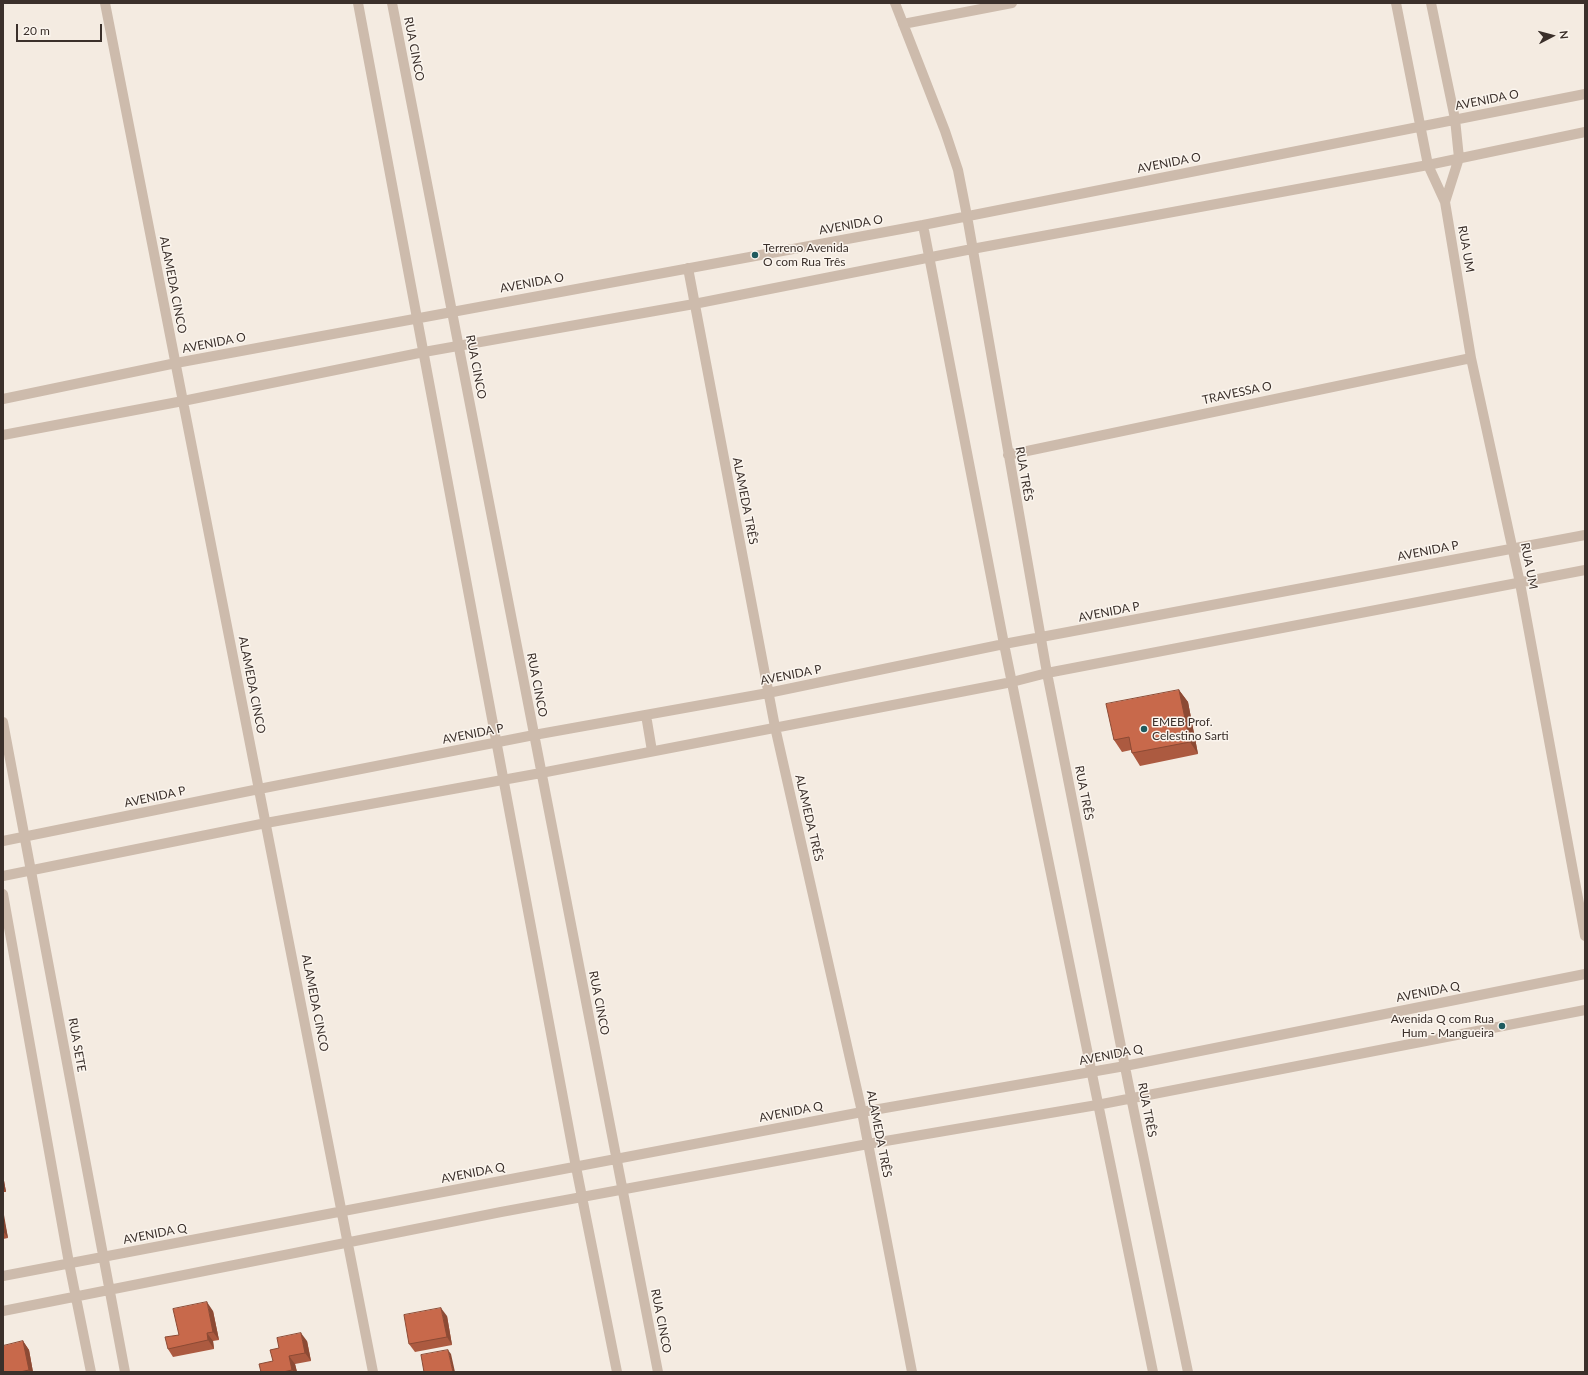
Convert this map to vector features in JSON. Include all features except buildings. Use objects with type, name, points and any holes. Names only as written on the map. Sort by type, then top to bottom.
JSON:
[{"type":"street","name":"ALAMEDA CINCO","points":[[105,3],[373,1372]]},
{"type":"street","points":[[358,3],[582,1198],[617,1372]]},
{"type":"street","name":"RUA CINCO","points":[[392,3],[615,1159],[658,1372]]},
{"type":"street","name":"RUA TRÊS","points":[[895,3],[945,131],[958,170],[1040,639],[1130,1097],[1188,1372]]},
{"type":"street","points":[[903,24],[1012,3]]},
{"type":"street","name":"RUA UM","points":[[1396,3],[1428,165],[1445,202],[1472,358],[1520,583],[1585,936]]},
{"type":"street","name":"RUA UM","points":[[1431,3],[1455,120],[1459,158],[1445,202]]},
{"type":"street","name":"AVENIDA O","points":[[3,399],[176,363],[922,225],[1585,94]]},
{"type":"street","points":[[3,435],[183,401],[424,352],[694,304],[972,249],[1428,165],[1585,132]]},
{"type":"street","points":[[922,225],[1004,644],[1153,1372]]},
{"type":"street","name":"ALAMEDA TRÊS","points":[[688,268],[768,693],[862,1112],[912,1372]]},
{"type":"street","name":"TRAVESSA O","points":[[1008,454],[1472,358]]},
{"type":"street","name":"AVENIDA P","points":[[3,841],[534,735],[768,693],[1004,644],[1040,639],[1585,535]]},
{"type":"street","points":[[3,876],[266,823],[541,773],[1012,682],[1047,673],[1585,570]]},
{"type":"street","points":[[646,715],[652,751]]},
{"type":"street","name":"RUA SETE","points":[[3,722],[32,871],[102,1257],[125,1372]]},
{"type":"street","points":[[3,894],[69,1263],[91,1372]]},
{"type":"street","name":"AVENIDA Q","points":[[3,1276],[862,1112],[1125,1066],[1585,974]]},
{"type":"street","points":[[3,1311],[622,1190],[868,1144],[1097,1104],[1585,1010]]},
{"type":"place","name":"Terreno Avenida O com Rua Três","points":[[755,255]]},
{"type":"place","name":"EMEB Prof. Celestino Sarti","points":[[1144,729]]},
{"type":"place","name":"Avenida Q com Rua Hum - Mangueira","points":[[1502,1026]]}]
